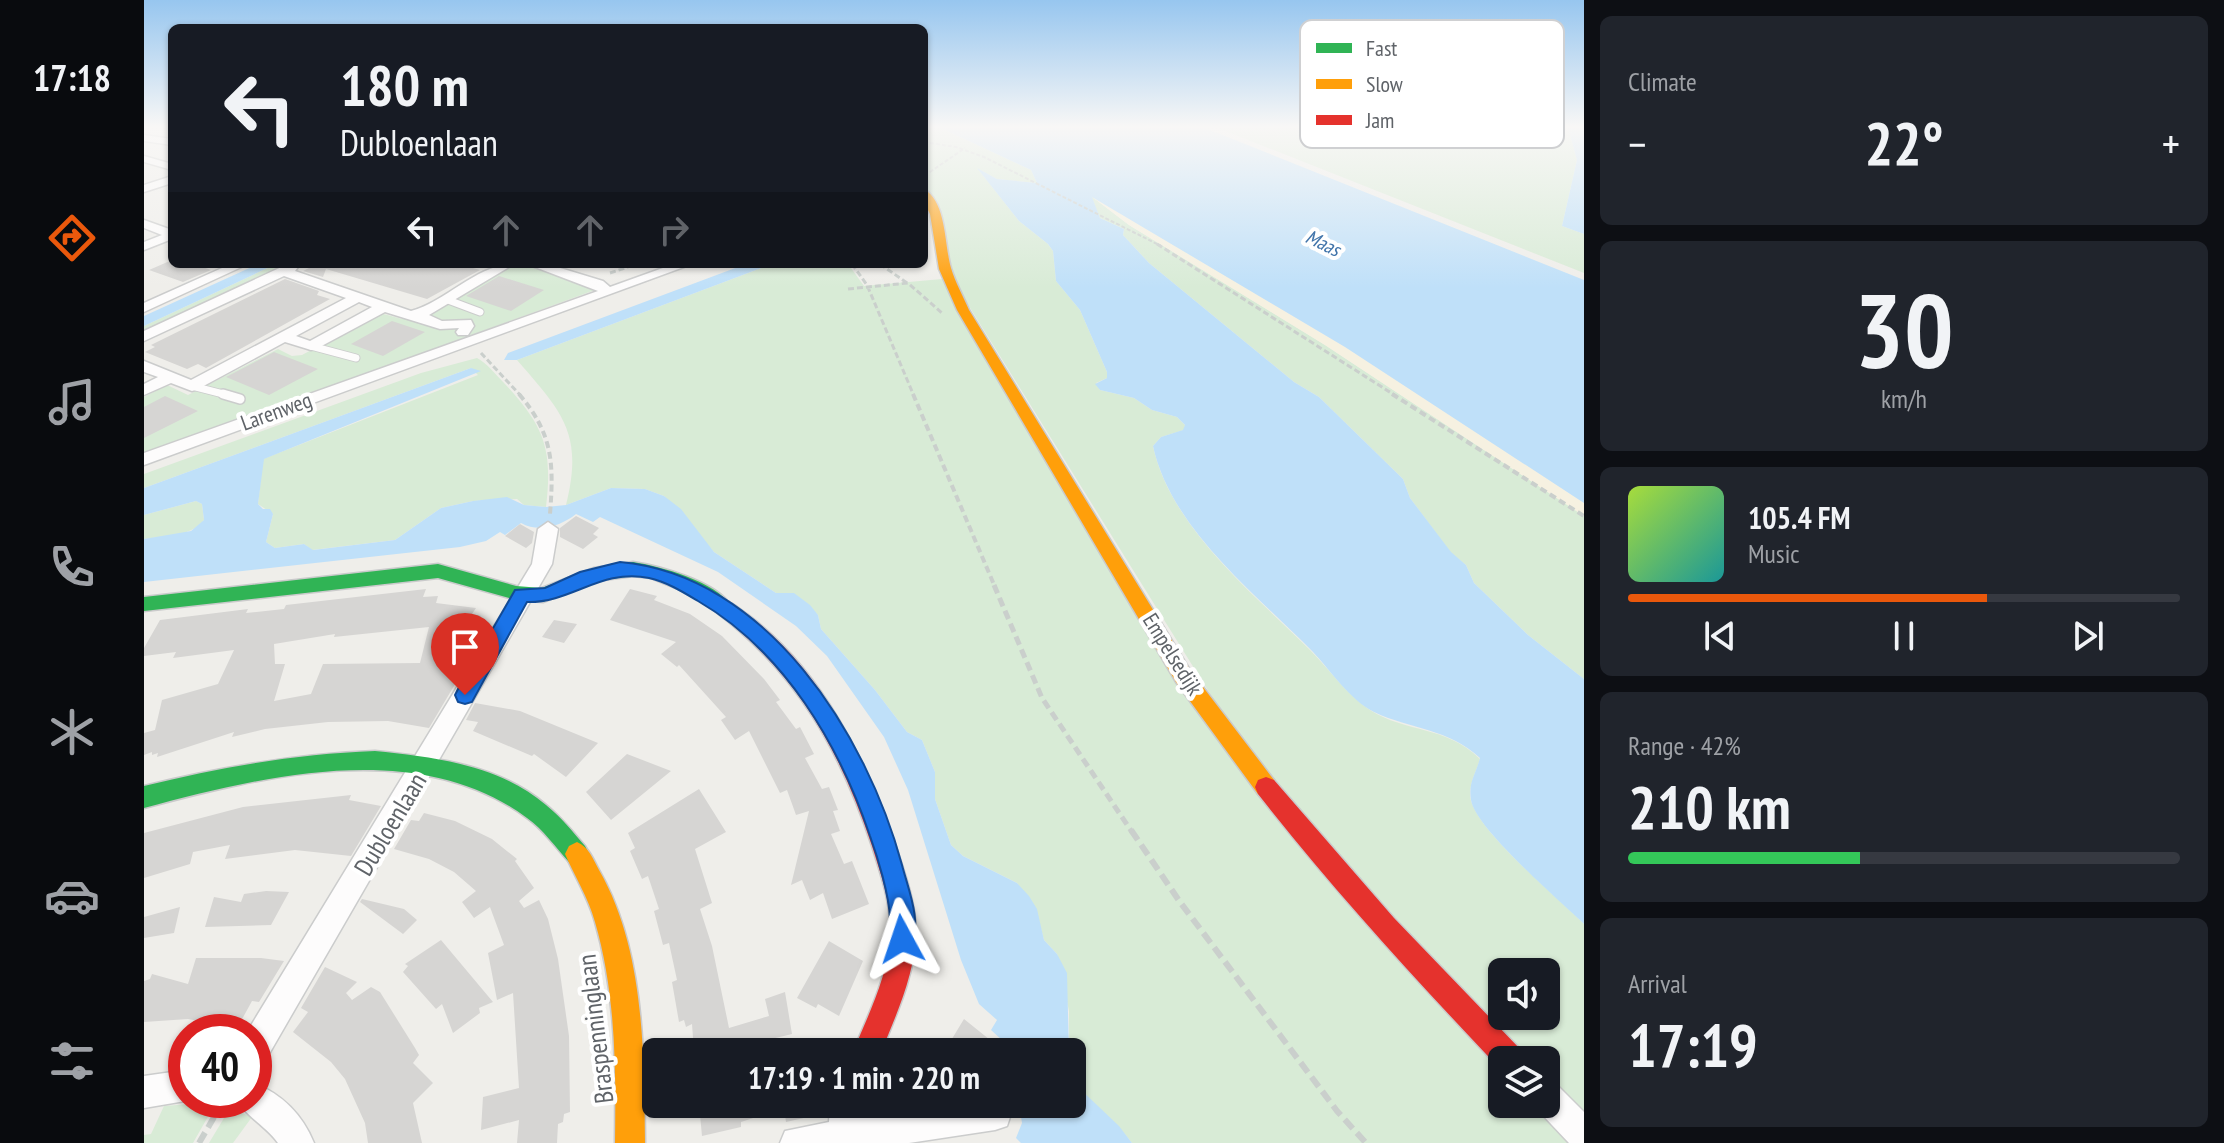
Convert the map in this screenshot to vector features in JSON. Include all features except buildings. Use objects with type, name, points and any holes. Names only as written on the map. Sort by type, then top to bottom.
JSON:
[{"type":"street","points":[[144,189],[165,181]]},
{"type":"street","name":"Empelsedijk","points":[[928,198],[934,207],[940,253],[948,279],[963,310],[1183,676],[1267,789],[1333,870],[1498,1046]]},
{"type":"street","points":[[144,224],[168,233]]},
{"type":"street","points":[[144,233],[168,234]]},
{"type":"street","points":[[144,246],[168,235]]},
{"type":"street","points":[[144,308],[233,268]]},
{"type":"street","points":[[144,337],[289,268]]},
{"type":"street","points":[[418,315],[501,268]]},
{"type":"street","points":[[552,268],[608,292]]},
{"type":"street","name":"Larenweg","points":[[144,459],[675,268]]},
{"type":"street","points":[[283,271],[440,325],[466,323],[463,332]]},
{"type":"street","points":[[144,366],[192,386],[358,297]]},
{"type":"street","points":[[285,337],[311,346],[383,307]]},
{"type":"street","name":"Larenweg","points":[[408,363],[474,346],[523,322]]},
{"type":"street","points":[[144,390],[170,377]]},
{"type":"street","name":"Dubloenlaan","points":[[272,1020],[542,564],[548,529]]},
{"type":"street","points":[[144,604],[438,571],[465,574],[503,591],[547,595],[586,577],[620,569],[650,571],[677,580],[718,604],[760,634],[808,691],[851,763],[883,837],[903,917],[901,960],[872,1038]]},
{"type":"street","name":"Braspenninglaan","points":[[144,797],[200,780],[275,765],[352,760],[425,765],[482,781],[533,807],[568,842],[596,888],[613,946],[625,1016],[631,1102],[630,1143]]},
{"type":"street","points":[[144,1092],[168,1089]]},
{"type":"street","points":[[1560,1110],[1584,1135]]},
{"type":"street","points":[[272,1111],[293,1133],[297,1143]]},
{"type":"street","points":[[797,1143],[845,1127],[949,1118]]},
{"type":"lane","points":[[448,300],[480,312]]},
{"type":"lane","points":[[311,346],[356,358]]},
{"type":"lane","points":[[192,386],[209,393],[224,392],[240,399]]},
{"type":"path","points":[[1034,181],[1097,209],[1154,242],[1584,516]]},
{"type":"path","points":[[588,281],[626,268]]},
{"type":"path","points":[[855,268],[867,285],[1042,698],[1180,902],[1337,1111],[1366,1143]]},
{"type":"path","points":[[886,268],[908,283],[942,314]]},
{"type":"path","points":[[848,289],[908,283]]},
{"type":"path","points":[[474,346],[530,406],[546,430],[553,449],[551,502]]},
{"type":"path","points":[[199,1143],[214,1118]]},
{"type":"green space","points":[[928,181],[988,181],[1019,221],[1053,251],[1056,281],[1080,310],[1107,372],[1107,378],[1096,383],[1100,390],[1134,398],[1152,410],[1177,417],[1185,425],[1184,430],[1161,437],[1153,446],[1162,476],[1177,504],[1217,557],[1362,704],[1397,723],[1453,740],[1480,759],[1470,794],[1481,819],[1507,850],[1584,924],[1584,1123],[1560,1099],[1560,1046],[1510,1046],[1495,1030],[1560,1030],[1560,958],[1488,958],[1488,1022],[1240,742],[957,287],[934,197],[928,191]]},
{"type":"green space","points":[[1353,181],[1572,181],[1562,226],[1584,234],[1584,273]]},
{"type":"green space","points":[[1091,196],[1129,225],[1325,345],[1584,516],[1584,679],[1528,635],[1474,583],[1466,565],[1451,553],[1410,498],[1403,479],[1319,397],[1294,382],[1149,263],[1123,235],[1124,229],[1100,218]]},
{"type":"green space","points":[[267,268],[282,268],[144,333],[144,326]]},
{"type":"green space","points":[[506,268],[534,268],[595,286],[595,290],[144,454],[144,397],[167,385],[188,395],[278,349],[292,356],[302,355],[380,313],[402,319],[421,318]]},
{"type":"green space","points":[[761,268],[851,268],[864,286],[942,279],[1130,605],[1490,1046],[1488,1118],[1559,1118],[1584,1143],[1132,1143],[1086,1094],[1086,1038],[1069,1038],[1069,1011],[1057,954],[1044,940],[1036,909],[1017,883],[963,856],[951,845],[935,799],[935,772],[922,740],[907,732],[821,629],[818,615],[794,594],[776,593],[714,552],[664,496],[645,489],[611,488],[566,505],[571,480],[570,441],[565,425],[546,394],[517,360]]},
{"type":"green space","points":[[477,358],[518,398],[537,426],[543,439],[548,469],[546,507],[524,505],[517,499],[473,501],[441,508],[395,540],[312,550],[304,544],[275,548],[266,542],[273,514],[258,504],[263,459],[478,375],[471,368],[144,488],[144,474],[421,373]]},
{"type":"green space","points":[[196,501],[202,504],[204,520],[199,526],[177,535],[144,539],[144,515]]},
{"type":"green space","points":[[164,1106],[168,1106],[168,1118],[207,1118],[193,1143],[144,1143],[144,1135],[151,1134]]},
{"type":"green space","points":[[224,1118],[251,1118],[233,1143],[209,1143]]},
{"type":"sand","points":[[1091,196],[1345,347],[1584,503],[1584,516],[1325,345],[1129,225]]},
{"type":"water","name":"Maas","points":[[988,181],[1338,181],[1584,280],[1584,503],[1345,347],[1092,197],[1100,218],[1124,229],[1123,235],[1149,263],[1294,382],[1319,397],[1403,479],[1410,498],[1451,552],[1466,565],[1474,583],[1528,635],[1584,679],[1584,924],[1502,845],[1476,812],[1471,800],[1471,788],[1480,758],[1442,735],[1388,718],[1365,707],[1218,558],[1197,532],[1163,476],[1153,446],[1161,437],[1183,430],[1185,425],[1177,417],[1152,410],[1134,398],[1100,390],[1095,384],[1107,378],[1107,372],[1080,310],[1056,281],[1053,251],[1019,221]]},
{"type":"water","points":[[1572,181],[1584,181],[1584,234],[1562,226]]},
{"type":"water","points":[[249,268],[267,268],[144,326],[144,316]]},
{"type":"water","points":[[735,268],[761,268],[517,360],[504,360],[508,353]]},
{"type":"water","points":[[471,368],[481,371],[264,459],[258,504],[263,509],[270,509],[273,514],[266,542],[275,548],[304,544],[313,550],[395,540],[441,508],[507,497],[524,505],[546,507],[566,505],[611,488],[645,489],[664,496],[681,509],[714,552],[776,593],[794,593],[810,605],[818,615],[821,629],[907,732],[922,740],[935,772],[935,799],[951,845],[963,856],[1017,883],[1037,909],[1044,940],[1057,954],[1067,973],[1069,1038],[1000,1038],[991,1030],[997,1020],[979,1004],[961,960],[908,790],[884,737],[827,656],[796,626],[718,572],[600,517],[593,522],[576,514],[550,527],[535,528],[521,523],[505,535],[500,532],[486,541],[460,547],[144,582],[144,539],[191,531],[204,520],[202,504],[196,501],[144,515],[144,488]]},
{"type":"water","points":[[1086,1095],[1132,1143],[1021,1143],[1016,1138],[1021,1118],[1086,1118]]},
{"type":"traffic: fast","points":[[144,604],[438,571],[516,593],[543,595],[594,575],[633,569],[653,572],[697,589],[722,606]]},
{"type":"traffic: fast","points":[[144,797],[254,772],[314,763],[375,761],[434,767],[489,783],[537,811],[577,854]]},
{"type":"traffic: slow","points":[[928,200],[935,214],[945,269],[963,310],[1183,676],[1266,787]]},
{"type":"traffic: slow","points":[[577,854],[594,885],[617,956],[627,1032],[630,1143]]},
{"type":"traffic: jam","points":[[722,606],[753,629],[804,685],[845,751],[875,822],[898,896],[903,935],[899,965],[873,1038]]},
{"type":"traffic: jam","points":[[1266,787],[1355,893],[1498,1046]]},
{"type":"route","points":[[465,695],[522,595],[547,595],[586,577],[620,569],[650,571],[677,580],[760,634],[808,691],[851,763],[883,837],[903,917],[902,939]]}]
